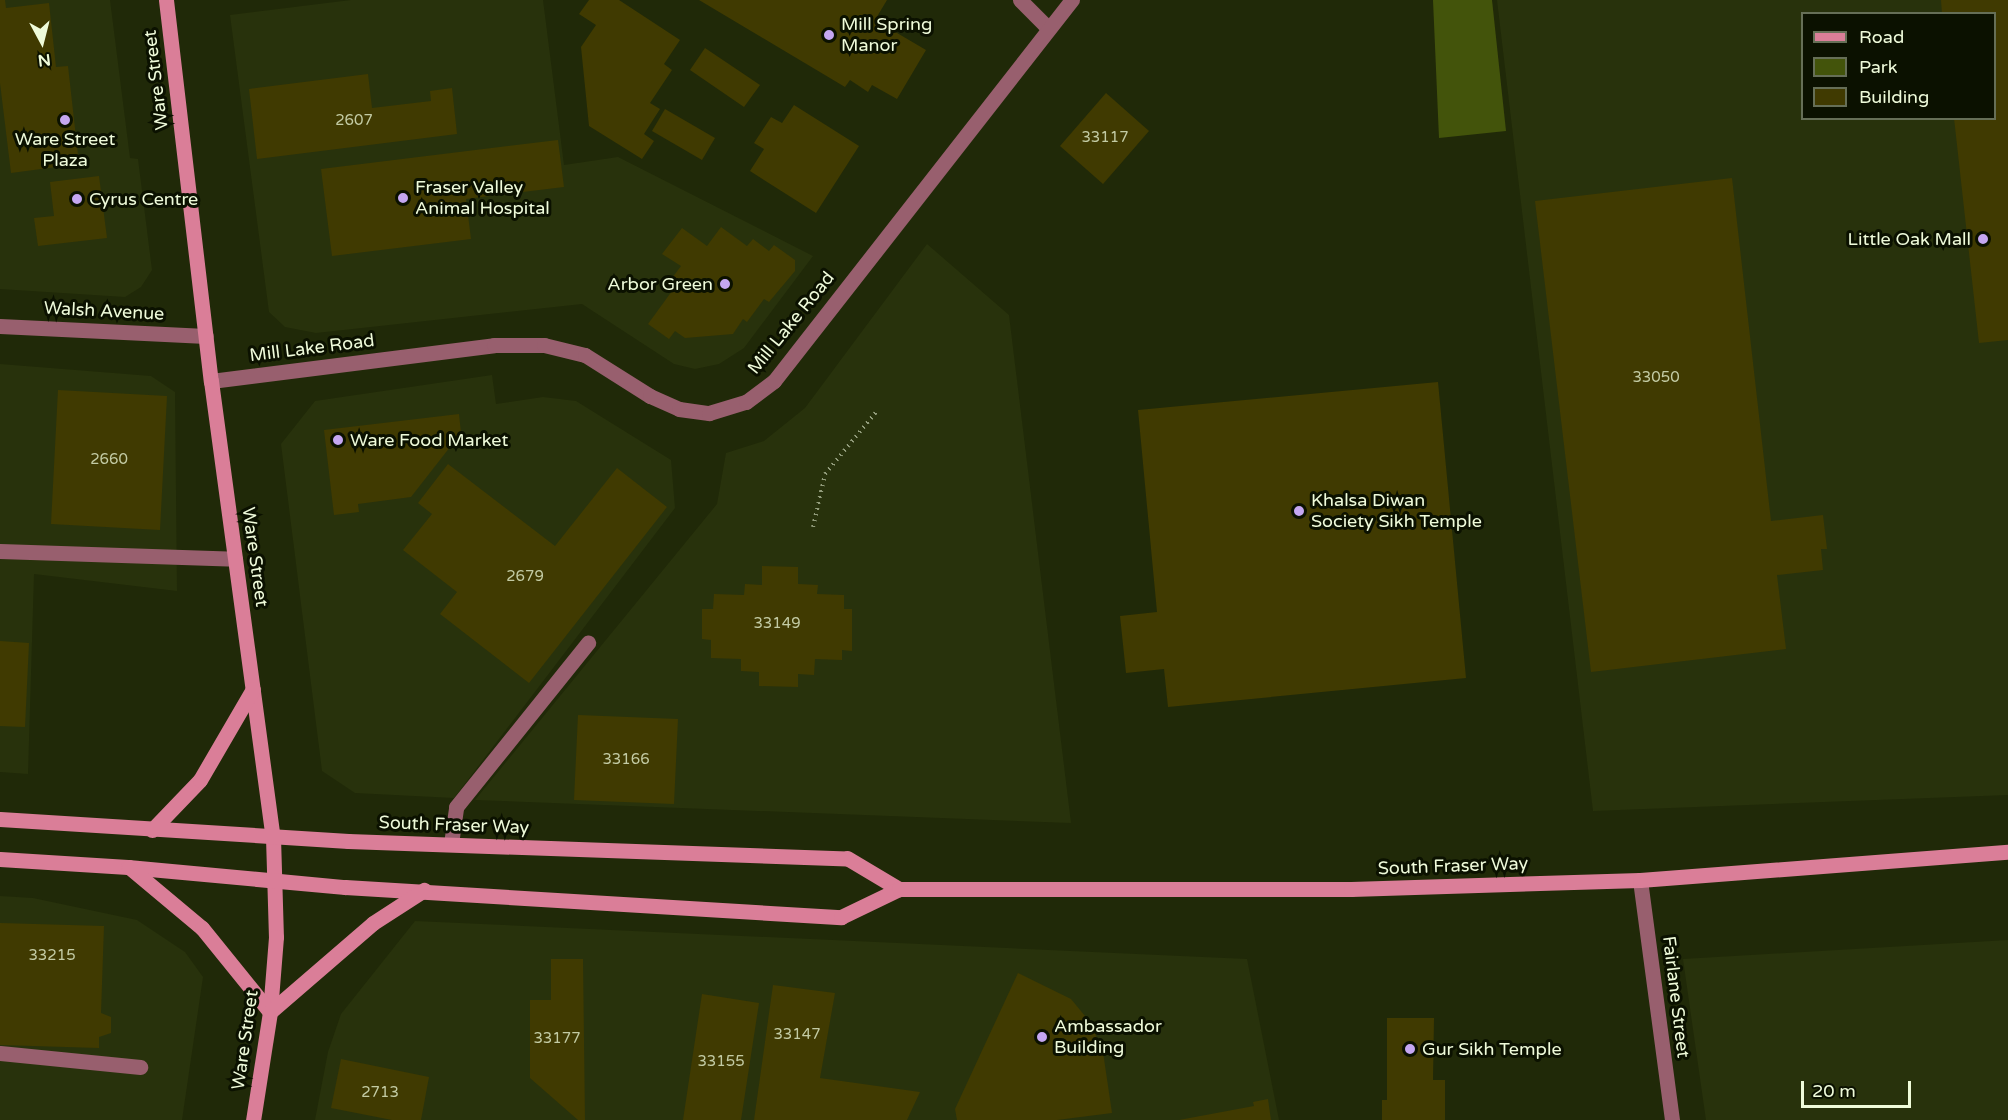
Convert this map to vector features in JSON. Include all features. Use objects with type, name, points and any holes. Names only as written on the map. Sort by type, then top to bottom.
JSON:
[{"type":"main road","name":"Ware Street","points":[[166,0],[211,381],[273,837],[276,937],[270,1012],[253,1120]]},
{"type":"main road","points":[[152,830],[200,780],[253,689]]},
{"type":"main road","name":"South Fraser Way","points":[[0,819],[273,837],[848,858],[899,889]]},
{"type":"main road","name":"South Fraser Way","points":[[0,859],[275,880],[841,917],[899,889],[1351,889],[1640,880],[2008,852]]},
{"type":"main road","points":[[128,867],[202,928],[270,1012],[373,923],[424,890]]},
{"type":"street","points":[[1020,0],[1047,27]]},
{"type":"street","name":"Mill Lake Road","points":[[211,381],[494,345],[544,345],[585,356],[650,396],[679,409],[709,413],[746,402],[774,381],[1047,27],[1072,0]]},
{"type":"street","name":"Walsh Avenue","points":[[0,326],[206,336]]},
{"type":"street","points":[[0,551],[235,559]]},
{"type":"street","points":[[450,844],[456,807],[588,643]]},
{"type":"street","name":"Fairlane Street","points":[[1640,880],[1672,1120]]},
{"type":"street","points":[[0,1053],[140,1067]]},
{"type":"path","points":[[813,527],[825,474],[877,411]]},
{"type":"shaded area","points":[[0,0],[110,0],[130,158],[138,159],[152,270],[141,287],[125,297],[0,289]]},
{"type":"shaded area","points":[[351,0],[543,0],[564,165],[618,157],[813,256],[744,348],[719,364],[695,369],[674,364],[582,304],[316,333],[285,327],[269,312],[230,15]]},
{"type":"shaded area","points":[[1497,0],[2008,0],[2008,795],[1593,811]]},
{"type":"shaded area","points":[[927,244],[1009,315],[1071,823],[475,800],[717,504],[726,453],[764,441],[805,408]]},
{"type":"shaded area","points":[[0,364],[151,376],[175,392],[177,591],[34,574],[28,774],[0,772]]},
{"type":"shaded area","points":[[492,375],[496,404],[543,397],[576,401],[671,460],[675,508],[454,798],[355,793],[322,771],[281,444],[315,401]]},
{"type":"shaded area","points":[[0,896],[33,898],[137,920],[185,952],[203,977],[182,1120],[0,1120]]},
{"type":"shaded area","points":[[415,921],[1247,959],[1279,1120],[315,1120],[328,1052],[341,1014]]},
{"type":"shaded area","points":[[2008,940],[2008,1120],[1706,1120],[1683,959]]},
{"type":"green space","points":[[1433,0],[1492,0],[1506,131],[1439,138]]},
{"type":"building","points":[[0,0],[5,0],[6,8],[49,3],[56,67],[68,66],[79,164],[11,173],[0,83]]},
{"type":"building","points":[[589,0],[619,0],[680,40],[664,64],[672,70],[650,103],[660,109],[644,134],[654,141],[642,159],[589,126],[581,47],[596,25],[579,14]]},
{"type":"building","name":"Mill Spring Manor","points":[[699,0],[887,0],[875,20],[926,50],[897,99],[872,85],[868,92],[850,80],[845,87]]},
{"type":"building","name":"Little Oak Mall","points":[[1941,0],[2008,0],[2008,340],[1979,343],[1954,120],[1996,120],[1996,12],[1942,12]]},
{"type":"building","points":[[705,48],[760,85],[744,107],[690,70]]},
{"type":"building","points":[[368,74],[372,108],[431,101],[430,91],[452,88],[457,134],[257,159],[249,89]]},
{"type":"building","points":[[1106,93],[1149,131],[1103,184],[1060,146]]},
{"type":"building","points":[[794,105],[859,146],[816,213],[750,171],[764,149],[754,143],[771,117],[782,123]]},
{"type":"building","points":[[665,109],[715,138],[702,160],[652,131]]},
{"type":"building","name":"Fraser Valley Animal Hospital","points":[[558,140],[564,187],[466,199],[471,239],[332,256],[321,169]]},
{"type":"building","name":"Cyrus Centre","points":[[99,176],[107,238],[38,246],[34,218],[54,216],[50,182]]},
{"type":"building","points":[[1732,178],[1771,521],[1823,515],[1827,549],[1821,549],[1823,570],[1777,575],[1786,649],[1591,672],[1535,201]]},
{"type":"building","name":"Arbor Green","points":[[721,227],[747,246],[753,239],[769,251],[774,245],[795,260],[795,271],[769,302],[764,299],[747,322],[743,319],[733,334],[685,338],[675,331],[669,339],[648,324],[672,291],[666,286],[681,266],[662,254],[682,228],[707,246]]},
{"type":"building","name":"Khalsa Diwan Society Sikh Temple","points":[[1438,382],[1466,678],[1168,707],[1164,669],[1126,673],[1120,616],[1157,612],[1138,410]]},
{"type":"building","points":[[58,390],[167,396],[160,530],[51,524]]},
{"type":"building","points":[[459,414],[461,433],[411,497],[358,504],[359,512],[334,515],[324,430]]},
{"type":"building","points":[[448,464],[555,546],[617,468],[667,507],[529,683],[440,614],[457,592],[403,550],[432,514],[418,503]]},
{"type":"building","points":[[762,566],[798,567],[798,584],[818,585],[817,594],[844,595],[844,609],[852,609],[852,651],[842,650],[842,660],[815,659],[814,675],[798,674],[798,687],[759,686],[759,672],[741,671],[741,659],[711,658],[711,640],[702,639],[702,609],[713,609],[714,594],[744,595],[745,584],[762,585]]},
{"type":"building","points":[[0,641],[29,643],[25,727],[0,726]]},
{"type":"building","points":[[578,715],[678,719],[674,804],[574,800]]},
{"type":"building","points":[[0,923],[104,926],[101,1013],[111,1017],[111,1033],[99,1037],[99,1048],[0,1045]]},
{"type":"building","points":[[551,959],[583,959],[585,1120],[578,1120],[530,1078],[530,1000],[551,1000]]},
{"type":"building","name":"Ambassador Building","points":[[1018,973],[1071,999],[1090,1022],[1103,1052],[1112,1113],[1057,1120],[957,1120],[955,1109]]},
{"type":"building","points":[[773,985],[835,993],[820,1078],[920,1092],[907,1120],[754,1120]]},
{"type":"building","points":[[702,994],[759,1003],[741,1120],[683,1120]]},
{"type":"building","name":"Gur Sikh Temple","points":[[1387,1018],[1434,1018],[1433,1080],[1445,1080],[1445,1120],[1382,1120],[1382,1100],[1387,1100]]},
{"type":"building","points":[[341,1059],[429,1077],[421,1120],[392,1120],[331,1108]]},
{"type":"building","points":[[1268,1099],[1271,1120],[1179,1120],[1254,1106],[1253,1102]]},
{"type":"place","name":"Mill Spring Manor","points":[[829,35]]},
{"type":"place","name":"Ware Street Plaza","points":[[65,120]]},
{"type":"place","name":"Fraser Valley Animal Hospital","points":[[403,198]]},
{"type":"place","name":"Cyrus Centre","points":[[77,199]]},
{"type":"place","name":"Little Oak Mall","points":[[1983,239]]},
{"type":"place","name":"Arbor Green","points":[[725,284]]},
{"type":"place","name":"Ware Food Market","points":[[338,440]]},
{"type":"place","name":"Khalsa Diwan Society Sikh Temple","points":[[1299,511]]},
{"type":"place","name":"Ambassador Building","points":[[1042,1037]]},
{"type":"place","name":"Gur Sikh Temple","points":[[1410,1049]]}]
